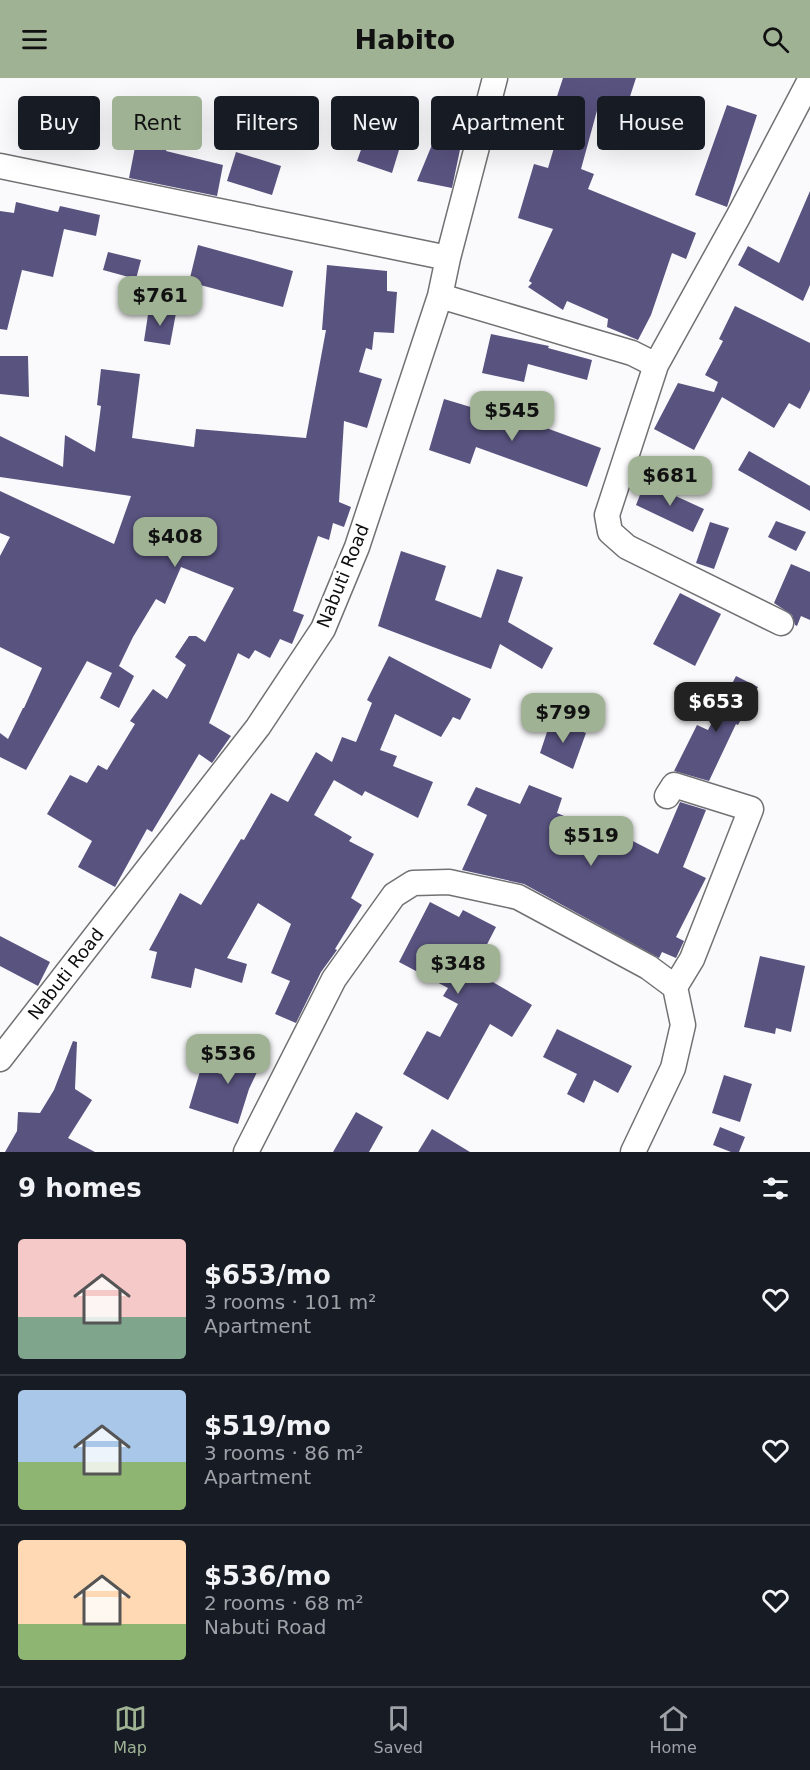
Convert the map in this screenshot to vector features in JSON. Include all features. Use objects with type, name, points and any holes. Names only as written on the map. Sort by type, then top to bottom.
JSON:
[{"type":"street","name":"Nabuti Road","points":[[0,1059],[258,727],[323,629],[357,547],[440,296],[495,78]]},
{"type":"street","points":[[781,623],[627,547],[610,532],[607,515],[656,365],[728,236],[810,80]]},
{"type":"street","points":[[0,166],[448,258]]},
{"type":"street","points":[[440,296],[632,353],[656,365]]},
{"type":"street","points":[[667,796],[674,785],[751,809],[692,959],[675,987]]},
{"type":"street","points":[[246,1152],[334,979],[394,895],[413,883],[449,882],[518,897],[648,967],[675,987],[683,1025],[673,1068],[633,1152]]},
{"type":"building","points":[[563,78],[636,78],[630,96],[597,96],[597,111],[581,169],[594,174],[588,189],[696,233],[686,259],[672,253],[651,315],[638,340],[607,327],[608,319],[567,301],[563,310],[528,287],[532,283],[529,281],[553,229],[518,218],[534,164],[548,168],[553,150],[585,150],[585,96],[557,96]]},
{"type":"building","points":[[727,105],[757,115],[727,207],[695,195]]},
{"type":"building","points":[[431,147],[431,150],[460,150],[452,188],[417,181]]},
{"type":"building","points":[[134,150],[166,150],[223,165],[217,196],[129,178]]},
{"type":"building","points":[[361,150],[399,150],[392,173],[357,161]]},
{"type":"building","points":[[236,152],[281,166],[272,195],[227,181]]},
{"type":"building","points":[[810,191],[810,285],[803,301],[738,265],[748,246],[779,263]]},
{"type":"building","points":[[16,202],[58,212],[60,206],[100,215],[96,236],[64,229],[53,277],[22,270],[7,330],[0,329],[0,211],[14,213]]},
{"type":"building","points":[[198,245],[293,271],[283,307],[189,282]]},
{"type":"building","points":[[108,252],[141,260],[136,279],[103,270]]},
{"type":"building","points":[[327,265],[387,271],[387,291],[397,292],[394,333],[374,332],[372,350],[366,348],[359,372],[382,379],[367,428],[344,421],[339,502],[351,507],[344,527],[333,523],[329,540],[318,536],[293,611],[304,615],[292,644],[280,639],[270,658],[255,650],[249,659],[238,653],[209,723],[231,736],[212,763],[199,754],[152,832],[147,829],[115,887],[78,867],[92,841],[47,814],[70,775],[87,783],[98,765],[107,770],[135,724],[130,721],[153,689],[167,699],[186,665],[175,657],[189,636],[196,636],[205,642],[234,588],[181,567],[165,604],[156,599],[119,666],[134,676],[119,708],[100,698],[112,673],[87,661],[26,770],[0,757],[0,733],[8,739],[42,668],[0,647],[0,556],[10,537],[0,533],[0,491],[114,544],[131,496],[0,477],[0,436],[63,467],[65,435],[95,452],[101,406],[97,405],[101,369],[140,374],[132,438],[194,447],[196,429],[306,438],[326,330],[322,330]]},
{"type":"building","points":[[735,306],[810,343],[810,390],[800,409],[789,403],[774,428],[722,397],[694,450],[654,429],[678,383],[714,392],[718,382],[705,375],[723,341],[719,339]]},
{"type":"building","points":[[149,308],[176,313],[170,345],[144,341]]},
{"type":"building","points":[[491,334],[549,346],[548,348],[592,360],[587,380],[528,364],[524,382],[482,373]]},
{"type":"building","points":[[0,356],[28,356],[29,397],[0,394]]},
{"type":"building","points":[[444,399],[504,417],[505,413],[601,448],[587,487],[476,447],[470,464],[429,450]]},
{"type":"building","points":[[749,451],[810,486],[810,511],[738,470]]},
{"type":"building","points":[[645,482],[704,509],[693,532],[636,505]]},
{"type":"building","points":[[776,521],[806,532],[796,551],[768,537]]},
{"type":"building","points":[[710,522],[729,528],[714,569],[696,563]]},
{"type":"building","points":[[401,551],[446,566],[435,600],[481,618],[497,569],[523,577],[508,622],[553,648],[542,669],[500,644],[491,669],[378,626]]},
{"type":"building","points":[[791,564],[810,572],[810,620],[801,616],[797,626],[792,615],[774,603]]},
{"type":"building","points":[[680,593],[721,614],[695,666],[653,644]]},
{"type":"building","points":[[389,656],[471,699],[460,720],[453,717],[441,737],[395,714],[380,750],[397,756],[393,766],[433,782],[418,818],[365,791],[362,796],[334,780],[314,815],[352,837],[349,841],[374,854],[351,898],[362,905],[335,949],[337,950],[321,972],[296,1023],[275,1014],[290,981],[271,973],[291,924],[258,903],[227,958],[247,964],[242,983],[195,968],[191,988],[151,978],[157,952],[149,950],[180,893],[201,905],[241,839],[244,840],[271,793],[288,802],[316,752],[332,762],[342,737],[356,742],[372,703],[367,700]]},
{"type":"building","points":[[736,676],[758,687],[738,725],[736,724],[709,781],[674,771],[697,725],[708,730]]},
{"type":"building","points":[[551,720],[586,733],[573,769],[540,753]]},
{"type":"building","points":[[529,785],[562,798],[557,813],[623,841],[625,837],[658,854],[680,802],[706,810],[683,867],[706,878],[676,937],[684,941],[676,958],[662,952],[659,958],[524,884],[462,870],[487,815],[467,805],[476,787],[520,804]]},
{"type":"building","points":[[430,902],[459,917],[463,910],[496,927],[480,958],[498,970],[491,981],[532,1005],[512,1037],[490,1024],[448,1100],[403,1074],[427,1031],[440,1037],[458,1004],[443,996],[448,988],[399,962]]},
{"type":"building","points":[[0,936],[50,962],[38,986],[0,966]]},
{"type":"building","points":[[760,956],[805,966],[791,1032],[776,1028],[775,1034],[744,1027]]},
{"type":"building","points":[[557,1029],[632,1066],[618,1093],[594,1080],[584,1103],[567,1094],[577,1074],[543,1057]]},
{"type":"building","points":[[73,1041],[77,1042],[75,1089],[92,1100],[68,1138],[95,1152],[5,1152],[17,1131],[18,1112],[40,1113],[54,1090]]},
{"type":"building","points":[[236,1041],[265,1055],[249,1089],[238,1124],[189,1108],[201,1068],[221,1074]]},
{"type":"building","points":[[724,1075],[752,1084],[740,1122],[712,1113]]},
{"type":"building","points":[[356,1112],[383,1127],[369,1152],[333,1152]]},
{"type":"building","points":[[720,1127],[745,1137],[739,1152],[731,1152],[713,1145]]},
{"type":"building","points":[[432,1129],[470,1152],[418,1152]]}]
